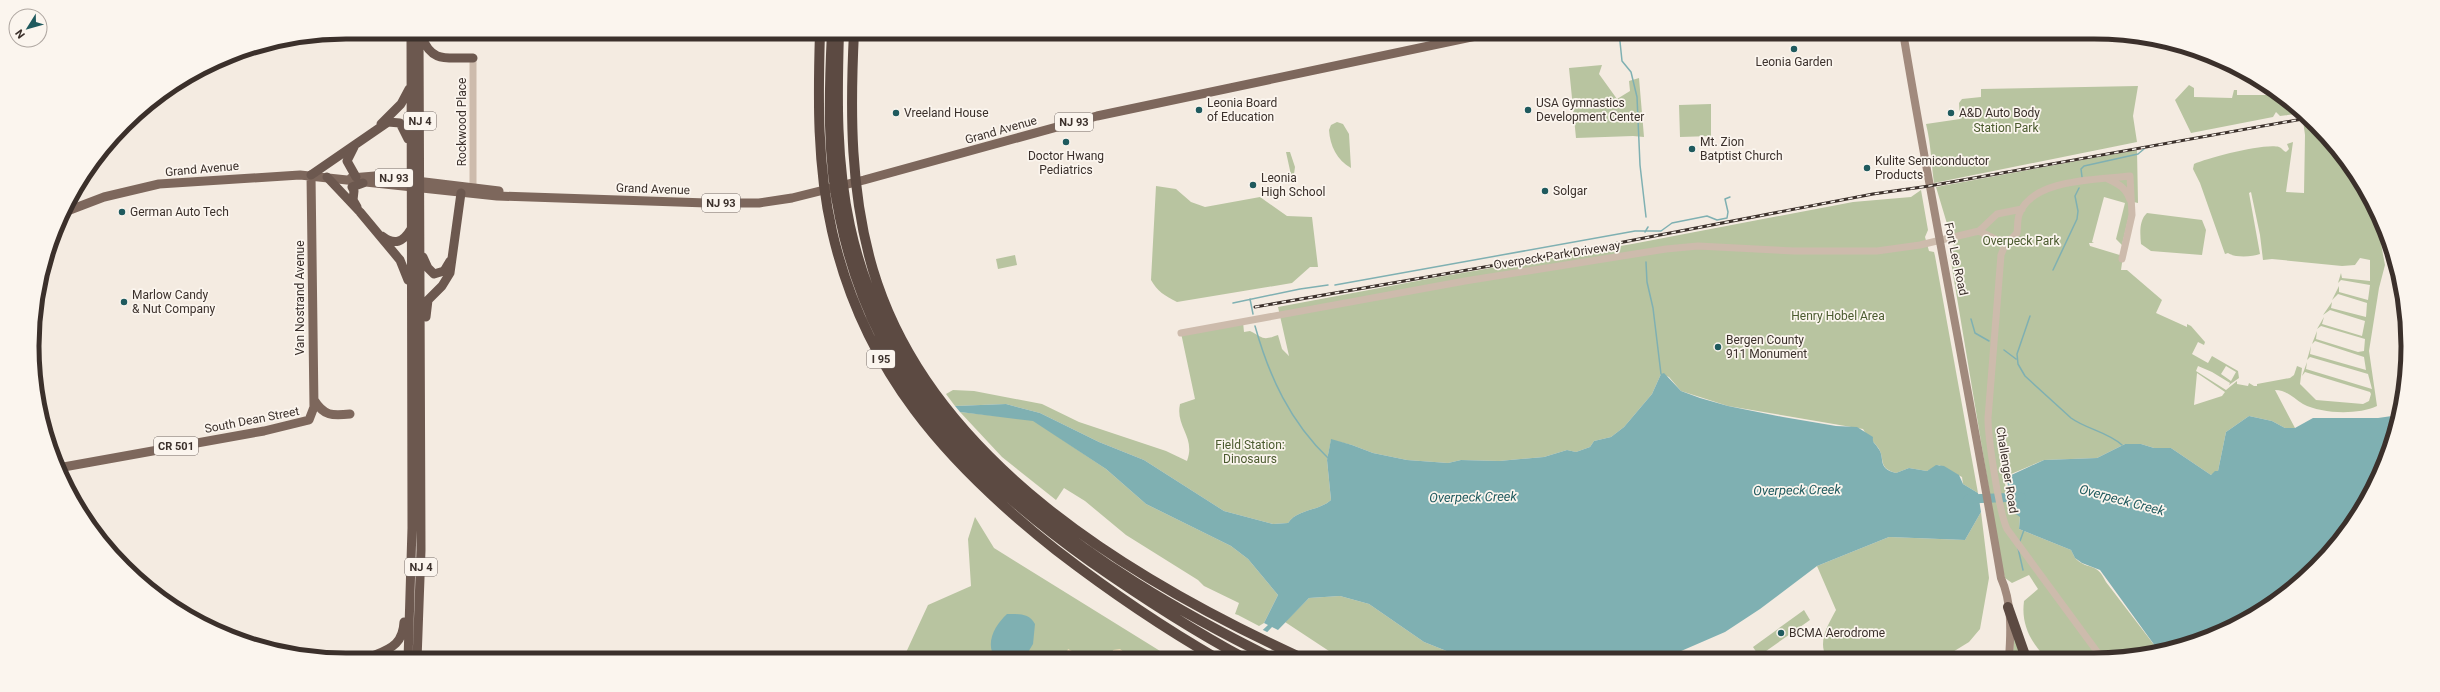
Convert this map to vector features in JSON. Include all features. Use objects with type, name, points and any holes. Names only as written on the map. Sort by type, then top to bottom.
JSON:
[{"type":"highway","name":"NJ 4","points":[[411,39],[411,229],[417,474],[417,653]]},
{"type":"highway","name":"NJ 4","points":[[416,388],[421,347],[420,39]]},
{"type":"highway","points":[[423,39],[429,52],[444,57],[473,58]]},
{"type":"highway","points":[[815,39],[819,60]]},
{"type":"highway","name":"I 95","points":[[820,39],[819,128],[823,181],[831,229],[840,261],[859,312],[881,359],[909,403],[931,433],[961,467],[1008,492],[1061,517],[1115,556],[1177,594],[1240,628],[1292,653]]},
{"type":"highway","name":"I 95","points":[[832,39],[830,108],[838,178]]},
{"type":"highway","name":"I 95","points":[[839,39],[838,178],[840,218],[852,265],[867,309],[891,357],[914,394],[941,431],[966,458],[1008,492],[1058,537],[1162,610],[1235,653]]},
{"type":"highway","name":"I 95","points":[[854,39],[852,126],[855,174],[862,222],[873,270],[884,302],[906,347],[951,414],[982,449],[1008,492],[1105,586],[1209,653]]},
{"type":"highway","points":[[420,73],[428,62],[444,57]]},
{"type":"highway","points":[[311,175],[355,146],[377,128],[401,104],[410,85]]},
{"type":"highway","points":[[377,128],[392,121],[400,123],[405,130],[411,150]]},
{"type":"highway","points":[[355,146],[347,161],[356,179],[352,187],[354,190],[353,200],[360,212]]},
{"type":"highway","points":[[327,177],[376,230],[402,263],[412,294]]},
{"type":"highway","points":[[421,347],[428,300],[447,278],[451,267],[451,258],[461,193]]},
{"type":"highway","points":[[376,230],[388,240],[396,242],[405,238],[411,229]]},
{"type":"highway","points":[[420,250],[428,268],[434,274],[444,272],[451,258]]},
{"type":"highway","name":"NJ 4","points":[[408,653],[417,474]]},
{"type":"highway","name":"I 95","points":[[1008,492],[1114,567],[1231,637],[1263,653]]},
{"type":"highway","points":[[381,653],[394,646],[402,637],[405,607],[411,585]]},
{"type":"highway","points":[[2008,607],[2024,653]]},
{"type":"main road","name":"Grand Avenue","points":[[71,209],[104,197],[159,184],[263,176],[311,175],[356,179],[461,193],[707,203],[774,201],[898,171],[1036,131],[1097,116],[1462,39]]},
{"type":"main road","name":"Fort Lee Road","points":[[1904,39],[1915,114],[1940,240],[2001,578]]},
{"type":"main road","name":"Van Nostrand Avenue","points":[[309,420],[313,411],[314,399],[311,175]]},
{"type":"main road","name":"Grand Avenue","points":[[356,179],[375,176],[474,187],[509,195]]},
{"type":"main road","points":[[314,399],[321,411],[327,414],[350,414]]},
{"type":"main road","name":"South Dean Street","points":[[64,467],[264,431],[309,420]]},
{"type":"main road","points":[[2001,578],[2008,607],[2009,653]]},
{"type":"main road","points":[[2001,578],[2004,653]]},
{"type":"street","name":"Rockwood Place","points":[[473,58],[474,187]]},
{"type":"street","points":[[2022,208],[2016,234],[2010,240],[2003,242],[1979,231],[1998,214],[2022,208],[2040,192],[2050,187],[2130,176],[2132,215],[2122,259]]},
{"type":"street","points":[[2108,179],[2119,184],[2127,192],[2132,205]]},
{"type":"street","points":[[2005,213],[2014,217],[2018,224]]},
{"type":"street","points":[[1991,221],[1989,229],[1994,238]]},
{"type":"street","name":"Overpeck Park Driveway","points":[[1181,333],[1465,281],[1666,249],[1698,246],[1859,252],[1914,246],[1979,231]]},
{"type":"street","name":"Challenger Road","points":[[1994,238],[2001,255]]},
{"type":"street","name":"Challenger Road","points":[[2010,240],[2005,246],[2001,255],[1988,422],[2003,517],[2009,532],[2098,653]]},
{"type":"green space","points":[[1602,65],[1599,74],[1617,99],[1630,91],[1629,81],[1639,78],[1644,137],[1576,138],[1569,68]]},
{"type":"green space","points":[[2189,85],[2194,88],[2194,97],[2232,98],[2234,90],[2237,90],[2237,95],[2271,95],[2295,114],[2280,116],[2276,112],[2273,117],[2191,133],[2175,100]]},
{"type":"green space","name":"Station Park","points":[[2138,86],[2133,116],[2137,142],[1934,183],[1926,124],[1960,119],[1959,103],[1962,99],[1981,97],[1981,89]]},
{"type":"green space","points":[[1711,104],[1711,136],[1680,137],[1679,105]]},
{"type":"green space","points":[[1337,122],[1343,124],[1349,134],[1351,168],[1338,157],[1331,142],[1329,130],[1331,125]]},
{"type":"green space","name":"Overpeck Park","points":[[2303,122],[2338,159],[2360,193],[2378,230],[2385,265],[2379,288],[2369,351],[2377,406],[2350,412],[2320,410],[2303,404],[2286,393],[2275,390],[2295,428],[2285,428],[2272,421],[2249,416],[2226,432],[2218,471],[2211,475],[2171,448],[2154,448],[2141,444],[2125,444],[2097,458],[2044,460],[2004,477],[2009,509],[2020,516],[2019,529],[2071,550],[2075,558],[2081,563],[2099,571],[2155,647],[2114,652],[2042,653],[2035,645],[2025,625],[2023,609],[2024,601],[2038,589],[2029,575],[2012,583],[2005,578],[2002,567],[1949,250],[1954,247],[1936,187],[2137,150],[2138,203],[2129,201],[2130,211],[2122,245],[2116,239],[2125,203],[2104,197],[2092,242],[2094,243],[2089,243],[2090,246],[2123,256],[2121,270],[2127,270],[2162,300],[2156,313],[2187,327],[2187,324],[2191,326],[2205,342],[2204,345],[2198,342],[2192,354],[2208,363],[2212,356],[2238,371],[2239,378],[2229,385],[2230,383],[2212,372],[2198,366],[2196,371],[2226,390],[2237,381],[2237,384],[2248,386],[2249,383],[2257,386],[2257,384],[2290,378],[2294,375],[2297,366],[2302,368],[2300,384],[2316,400],[2363,404],[2369,401],[2371,394],[2370,392],[2305,372],[2302,376],[2307,362],[2306,369],[2372,389],[2368,374],[2310,357],[2307,360],[2311,346],[2310,354],[2366,370],[2364,357],[2315,341],[2312,344],[2317,331],[2316,339],[2358,352],[2364,351],[2365,339],[2321,326],[2317,329],[2324,317],[2322,324],[2362,336],[2365,321],[2330,310],[2323,315],[2332,302],[2331,308],[2366,317],[2367,303],[2338,294],[2332,300],[2339,286],[2339,292],[2368,300],[2370,285],[2341,280],[2338,283],[2341,273],[2342,278],[2370,281],[2370,260],[2360,258],[2355,265],[2342,266],[2272,259],[2263,260],[2260,235],[2251,192],[2249,193],[2260,254],[2253,256],[2235,256],[2228,253],[2225,254],[2200,183],[2193,169],[2194,164],[2201,161],[2249,149],[2272,146],[2279,147],[2286,152],[2289,149],[2287,144],[2293,142],[2286,192],[2304,193],[2305,135]],"holes":[[[2226,366],[2236,372],[2231,381],[2221,374]],[[2197,373],[2225,392],[2222,396],[2194,405]]]},
{"type":"green space","points":[[1286,152],[1290,152],[1295,167],[1294,174],[1291,175]]},
{"type":"green space","points":[[1156,186],[1176,189],[1191,202],[1205,207],[1260,197],[1287,216],[1312,217],[1318,267],[1310,267],[1292,283],[1177,302],[1169,298],[1156,287],[1151,280]]},
{"type":"green space","name":"Henry Hobel Area","points":[[1921,190],[1928,230],[1925,237],[1929,251],[1934,252],[1935,256],[1978,493],[1963,484],[1962,477],[1939,465],[1927,471],[1909,468],[1896,473],[1890,471],[1884,466],[1879,449],[1863,429],[1728,406],[1681,391],[1669,377],[1661,374],[1652,394],[1624,427],[1611,437],[1594,441],[1590,447],[1576,452],[1567,450],[1544,457],[1499,461],[1461,460],[1448,463],[1407,460],[1373,453],[1352,445],[1331,440],[1327,460],[1331,500],[1326,504],[1302,512],[1292,518],[1288,523],[1273,524],[1224,511],[1144,460],[1099,442],[1040,413],[1006,404],[955,406],[946,394],[953,390],[974,391],[1042,404],[1079,422],[1166,451],[1187,461],[1189,445],[1180,419],[1180,404],[1195,399],[1181,333],[1243,322],[1244,332],[1250,331],[1263,338],[1278,335],[1282,349],[1289,356],[1278,307],[1433,278],[1632,244],[1853,202],[1911,197]]},
{"type":"green space","points":[[2147,213],[2202,220],[2206,230],[2202,255],[2151,251],[2141,244],[2141,223]]},
{"type":"green space","points":[[1015,255],[1017,265],[998,269],[996,259]]},
{"type":"green space","points":[[960,412],[1033,420],[1106,469],[1146,504],[1231,546],[1248,559],[1278,595],[1264,623],[1259,626],[1235,614],[1239,603],[1204,586],[1198,580],[1126,535],[1085,501],[1064,488],[1056,500],[1002,457]]},
{"type":"green space","points":[[1981,512],[1989,578],[1980,629],[1969,642],[1951,653],[1824,653],[1823,640],[1836,610],[1817,566],[1889,537],[1965,540]]},
{"type":"green space","points":[[975,517],[994,548],[1163,653],[906,653],[928,605],[971,586],[968,539]]},
{"type":"green space","points":[[1340,596],[1369,604],[1424,642],[1452,653],[1334,653],[1329,651],[1285,622],[1309,598]]},
{"type":"green space","name":"BCMA Aerodrome","points":[[1804,610],[1810,620],[1763,653],[1757,653],[1753,647]]},
{"type":"green space","points":[[2014,638],[2020,653],[2013,653]]},
{"type":"sand","points":[[1068,649],[1074,653],[1066,653]]},
{"type":"sand","points":[[1120,649],[1124,653],[1112,653],[1113,650]]},
{"type":"water","points":[[1664,373],[1681,391],[1728,406],[1836,426],[1857,427],[1873,437],[1873,442],[1880,452],[1884,466],[1890,471],[1896,473],[1909,468],[1927,471],[1936,465],[1944,466],[1959,475],[1963,484],[1978,493],[1981,512],[1965,540],[1889,537],[1817,566],[1760,609],[1725,632],[1677,653],[1452,653],[1424,642],[1369,604],[1340,596],[1309,598],[1278,630],[1272,627],[1248,653],[1238,653],[1268,625],[1264,623],[1278,595],[1248,559],[1231,546],[1146,504],[1106,469],[1033,421],[960,412],[955,406],[1006,404],[1040,413],[1099,442],[1144,460],[1224,511],[1273,524],[1288,523],[1292,518],[1302,512],[1326,504],[1331,500],[1327,460],[1331,439],[1373,453],[1407,460],[1448,463],[1461,460],[1499,461],[1544,457],[1567,450],[1576,452],[1590,447],[1594,441],[1611,437],[1624,427],[1652,394],[1661,374]]},
{"type":"water","points":[[2249,416],[2272,421],[2285,428],[2295,428],[2313,418],[2378,418],[2393,416],[2385,445],[2378,463],[2360,500],[2338,533],[2325,548],[2281,590],[2248,612],[2211,630],[2173,643],[2156,647],[2100,570],[2082,563],[2075,558],[2071,550],[2019,529],[2020,517],[2010,510],[2007,477],[2044,460],[2097,458],[2125,444],[2141,444],[2154,448],[2171,448],[2211,475],[2215,471],[2218,471],[2226,432]]},
{"type":"water","points":[[1007,614],[1020,614],[1033,620],[1035,624],[1033,644],[1028,653],[993,653],[991,647],[992,635]]},
{"type":"pier","points":[[1261,629],[1269,633],[1251,653],[1236,653]]},
{"type":"waterway","points":[[1620,39],[1622,61],[1631,72],[1637,97],[1640,165],[1646,217]]},
{"type":"waterway","points":[[2082,177],[2081,169],[2084,166],[2138,154],[2144,149]]},
{"type":"waterway","points":[[2053,270],[2077,219],[2078,211],[2075,196],[2079,188]]},
{"type":"waterway","points":[[1335,285],[1635,231],[1661,231],[1672,223],[1707,216],[1717,220],[1727,218],[1728,212],[1725,199],[1730,197]]},
{"type":"waterway","points":[[1645,232],[1648,227]]},
{"type":"waterway","points":[[1646,262],[1647,282],[1653,308],[1661,374]]},
{"type":"waterway","points":[[1233,303],[1300,289],[1328,285]]},
{"type":"waterway","points":[[1250,299],[1253,314]]},
{"type":"waterway","points":[[2030,316],[2017,354],[2018,364],[2025,376],[2071,418],[2110,437],[2122,445]]},
{"type":"waterway","points":[[1971,319],[1975,333],[1989,341]]},
{"type":"waterway","points":[[1255,326],[1274,380],[1292,414],[1315,445],[1329,459]]},
{"type":"waterway","points":[[2004,350],[2016,359]]},
{"type":"waterway","name":"Overpeck Creek","points":[[1968,499],[2021,497]]},
{"type":"waterway","points":[[2020,541],[2024,530]]},
{"type":"waterway","points":[[2018,548],[2023,570]]},
{"type":"railway","points":[[1255,307],[1587,249],[1873,194],[1929,186],[2301,119]]},
{"type":"place","name":"Leonia Garden","points":[[1794,49]]},
{"type":"place","name":"Leonia Board of Education","points":[[1199,110]]},
{"type":"place","name":"USA Gymnastics Development Center","points":[[1528,110]]},
{"type":"place","name":"Vreeland House","points":[[896,113]]},
{"type":"place","name":"A&D Auto Body","points":[[1951,113]]},
{"type":"place","name":"Doctor Hwang Pediatrics","points":[[1066,142]]},
{"type":"place","name":"Mt. Zion Batptist Church","points":[[1692,149]]},
{"type":"place","name":"Kulite Semiconductor Products","points":[[1867,168]]},
{"type":"place","name":"Leonia High School","points":[[1253,185]]},
{"type":"place","name":"Solgar","points":[[1545,191]]},
{"type":"place","name":"German Auto Tech","points":[[122,212]]},
{"type":"place","name":"Marlow Candy & Nut Company","points":[[124,302]]},
{"type":"place","name":"Bergen County 911 Monument","points":[[1718,347]]},
{"type":"place","name":"BCMA Aerodrome","points":[[1781,633]]},
{"type":"park label","name":"Field Station: Dinosaurs","points":[[1250,452]]}]
